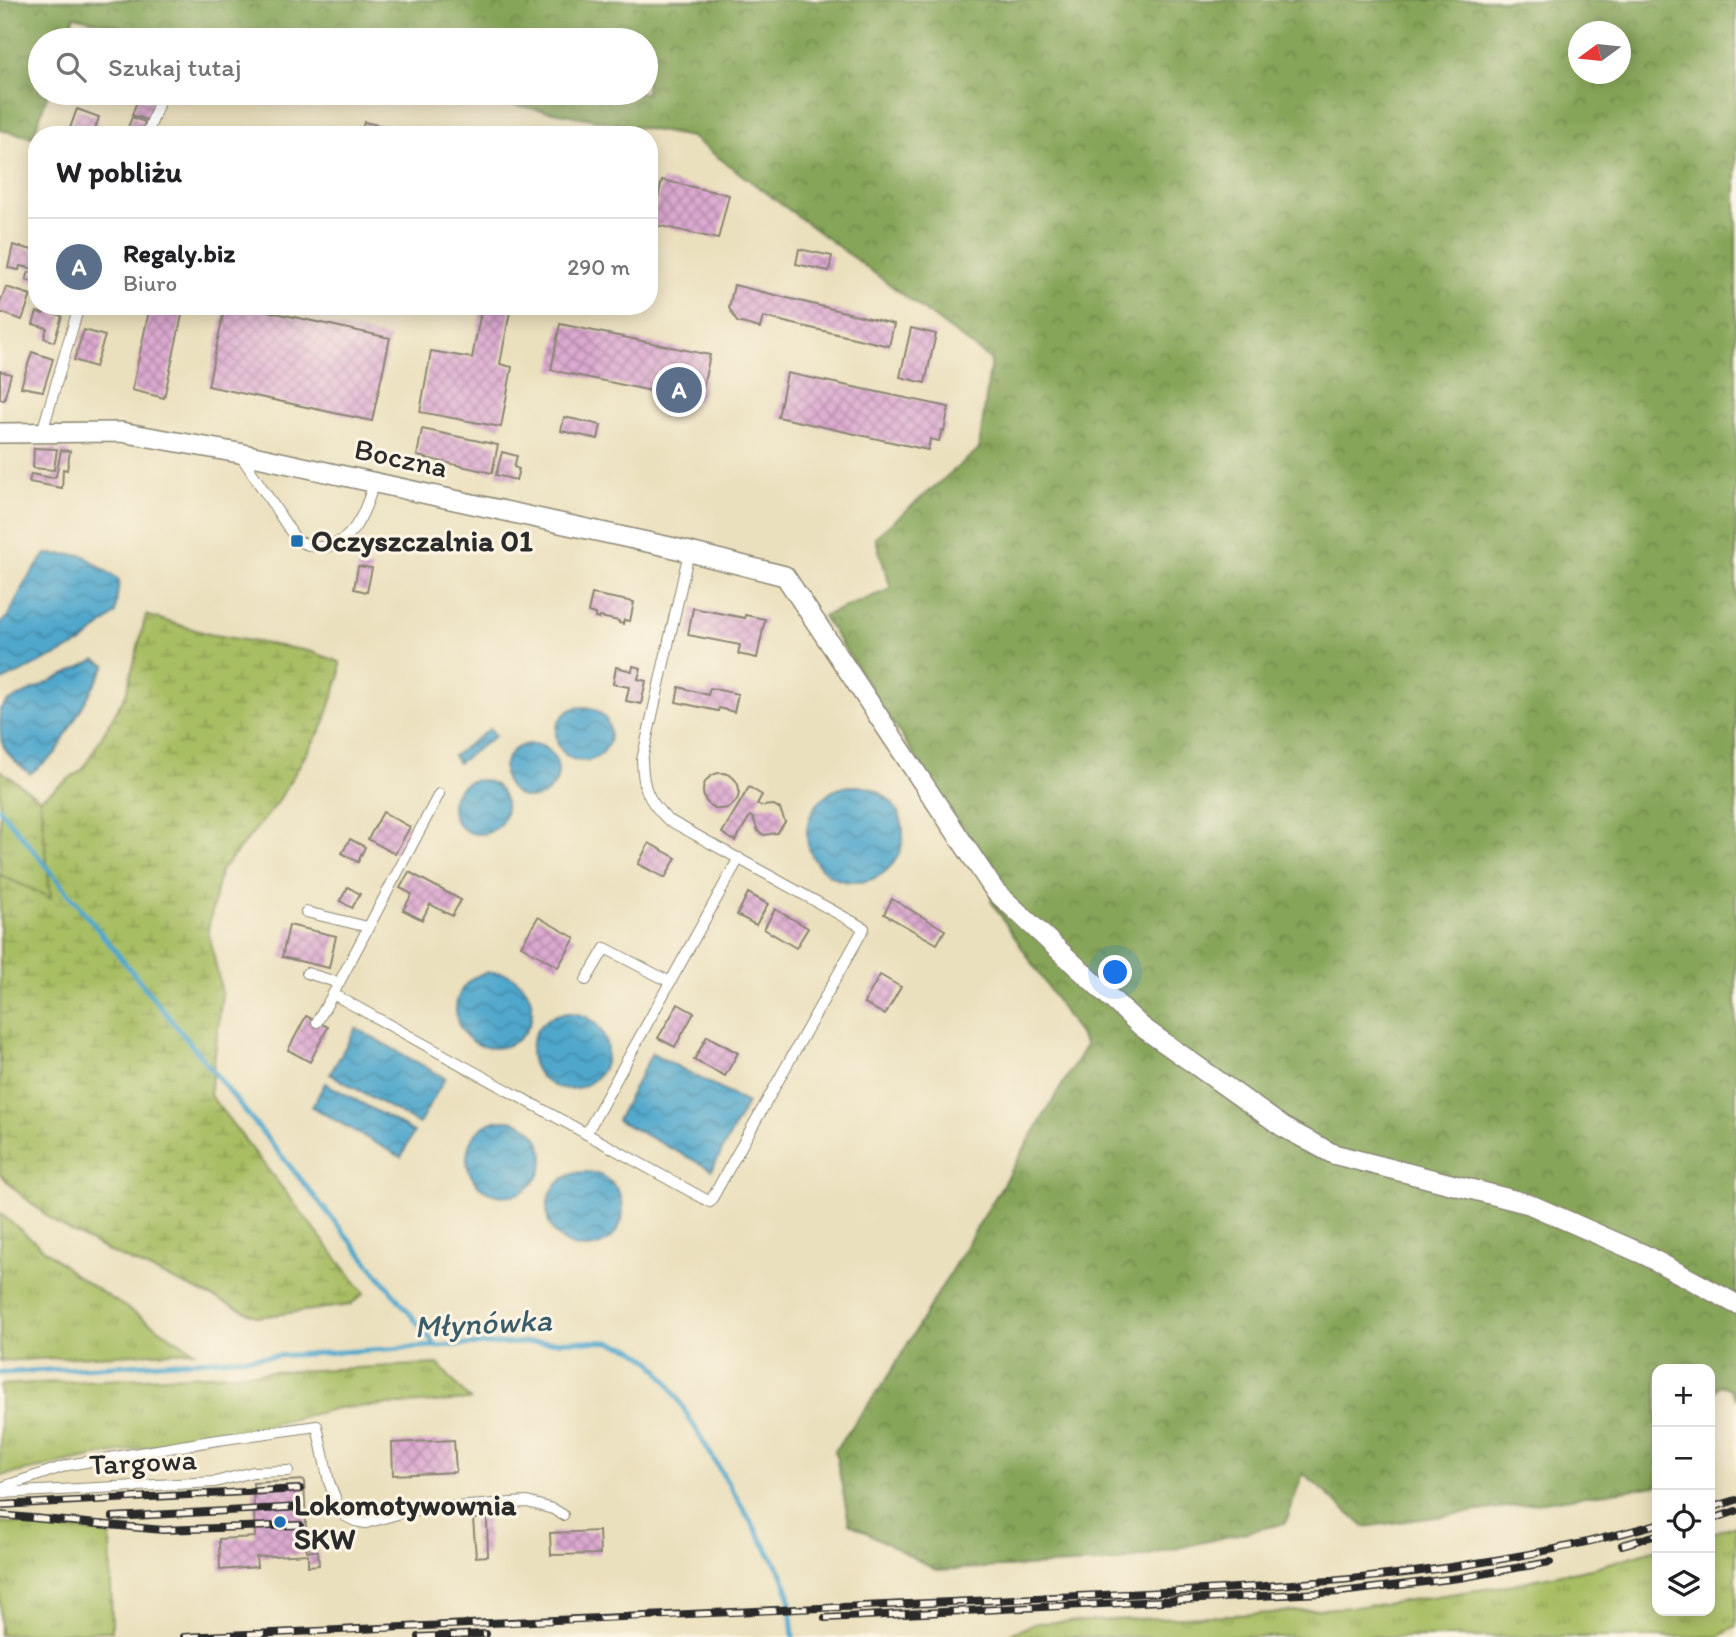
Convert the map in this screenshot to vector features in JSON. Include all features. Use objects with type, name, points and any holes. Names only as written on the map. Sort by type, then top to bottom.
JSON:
[{"type":"street","name":"Boczna","points":[[0,433],[121,432],[239,453],[689,552],[785,576],[995,891],[1142,1027],[1283,1127],[1333,1154],[1529,1204],[1645,1255],[1736,1304]]},
{"type":"lane","points":[[150,126],[158,105]]},
{"type":"lane","points":[[42,432],[76,315]]},
{"type":"lane","points":[[239,453],[297,541],[319,547],[337,543],[349,536],[365,512],[374,483]]},
{"type":"lane","points":[[333,994],[710,1202],[864,928],[667,819],[652,804],[643,783],[642,760],[689,552]]},
{"type":"lane","points":[[317,1022],[439,794]]},
{"type":"lane","points":[[586,1134],[739,858]]},
{"type":"lane","points":[[306,912],[368,927]]},
{"type":"lane","points":[[586,980],[605,948],[670,982]]},
{"type":"lane","points":[[307,973],[339,983]]},
{"type":"lane","points":[[0,1490],[68,1465],[317,1426],[329,1482],[338,1505],[345,1516],[355,1521],[366,1523],[425,1509],[527,1502],[564,1515]]},
{"type":"lane","name":"Targowa","points":[[0,1490],[215,1482],[253,1472],[288,1471]]},
{"type":"green space","points":[[0,0],[1736,0],[1736,1398],[1730,1388],[1720,1385],[1715,1391],[1715,1364],[1652,1364],[1652,1487],[1364,1527],[1303,1473],[1286,1523],[1118,1562],[936,1570],[849,1523],[835,1450],[886,1380],[1086,1045],[991,901],[999,885],[823,616],[891,589],[875,537],[979,449],[991,360],[691,137],[658,131],[658,126],[630,126],[514,105],[658,105],[658,28],[124,28],[74,16],[70,28],[28,28],[28,105],[44,105],[37,126],[28,126],[28,136],[0,130]]},
{"type":"green space","points":[[146,615],[209,634],[309,651],[340,662],[340,675],[324,724],[276,805],[220,872],[208,930],[222,994],[210,1095],[364,1293],[350,1305],[258,1317],[110,1252],[57,1224],[0,1174],[0,875],[51,898],[40,799],[83,769],[126,694]]},
{"type":"green space","points":[[0,770],[40,799],[51,898],[0,875]]},
{"type":"green space","points":[[0,1213],[75,1275],[194,1351],[0,1361]]},
{"type":"green space","points":[[438,1364],[470,1400],[338,1408],[235,1433],[107,1454],[0,1476],[0,1385]]},
{"type":"green space","points":[[0,1522],[110,1533],[112,1631],[0,1635]]},
{"type":"green space","points":[[1736,1525],[1736,1627],[1717,1637],[1002,1637],[1037,1623],[1257,1614],[1376,1605],[1498,1587],[1596,1567],[1652,1550],[1652,1616],[1715,1616],[1715,1532]]},
{"type":"water","points":[[46,554],[83,555],[119,580],[115,614],[82,643],[0,682],[0,624],[9,615],[25,582]]},
{"type":"water","points":[[95,660],[106,665],[55,754],[30,774],[4,746],[0,732],[0,709],[7,702]]},
{"type":"water","points":[[588,707],[598,711],[606,719],[610,734],[606,749],[598,757],[578,761],[568,757],[560,749],[556,729],[560,719],[568,711]]},
{"type":"water","points":[[490,729],[495,736],[458,763],[453,756]]},
{"type":"water","points":[[536,744],[546,748],[554,756],[558,771],[554,786],[546,794],[526,798],[516,794],[508,786],[504,766],[508,756],[516,748]]},
{"type":"water","points":[[484,780],[494,784],[502,792],[506,807],[502,822],[494,830],[474,834],[464,830],[456,822],[452,802],[456,792],[464,784]]},
{"type":"water","points":[[855,786],[874,789],[889,800],[900,815],[903,834],[900,853],[889,868],[874,879],[855,882],[836,879],[821,868],[810,853],[807,834],[810,815],[821,800],[836,789]]},
{"type":"water","points":[[494,972],[508,975],[521,983],[529,996],[532,1010],[529,1024],[521,1037],[508,1045],[494,1048],[480,1045],[467,1037],[459,1024],[456,1010],[459,996],[467,983],[480,975]]},
{"type":"water","points":[[569,1013],[583,1016],[596,1024],[604,1037],[607,1051],[604,1065],[596,1078],[583,1086],[569,1089],[555,1086],[542,1078],[534,1065],[531,1051],[534,1037],[542,1024],[555,1016]]},
{"type":"water","points":[[356,1028],[445,1078],[419,1124],[330,1074]]},
{"type":"water","points":[[652,1053],[747,1103],[712,1170],[617,1120]]},
{"type":"water","points":[[325,1083],[414,1132],[401,1157],[312,1107]]},
{"type":"water","points":[[505,1120],[519,1123],[532,1131],[540,1144],[543,1158],[540,1172],[532,1185],[519,1193],[505,1196],[491,1193],[478,1185],[470,1172],[467,1158],[470,1144],[478,1131],[491,1123]]},
{"type":"water","points":[[585,1172],[599,1175],[612,1183],[620,1196],[623,1210],[620,1224],[612,1237],[599,1245],[585,1248],[571,1245],[558,1237],[550,1224],[547,1210],[550,1196],[558,1183],[571,1175]]},
{"type":"building","points":[[136,105],[155,105],[149,121],[132,115]]},
{"type":"building","points":[[77,109],[99,117],[96,126],[71,126]]},
{"type":"building","points":[[132,117],[145,122],[144,126],[128,126]]},
{"type":"building","points":[[364,122],[383,126],[363,126]]},
{"type":"building","points":[[662,180],[729,195],[718,239],[658,225],[658,198]]},
{"type":"building","points":[[13,245],[28,249],[28,267],[20,266],[19,270],[8,268]]},
{"type":"building","points":[[799,249],[832,256],[829,271],[796,264]]},
{"type":"building","points":[[734,285],[894,324],[889,346],[763,317],[760,328],[737,322],[729,308]]},
{"type":"building","points":[[6,287],[28,294],[22,320],[0,312]]},
{"type":"building","points":[[36,315],[62,316],[54,342],[44,338],[47,328],[33,324]]},
{"type":"building","points":[[148,315],[182,315],[164,398],[132,390]]},
{"type":"building","points":[[223,315],[285,315],[390,338],[372,421],[208,386]]},
{"type":"building","points":[[480,315],[509,315],[500,364],[512,367],[501,427],[420,412],[431,351],[472,358]]},
{"type":"building","points":[[560,324],[710,355],[700,401],[551,370]]},
{"type":"building","points":[[911,328],[936,334],[925,383],[900,377]]},
{"type":"building","points":[[84,330],[105,336],[95,367],[74,360]]},
{"type":"building","points":[[32,352],[53,359],[43,391],[21,387]]},
{"type":"building","points":[[0,371],[11,374],[4,400],[0,399]]},
{"type":"building","points":[[787,373],[949,407],[944,431],[942,430],[939,441],[930,439],[928,450],[778,417]]},
{"type":"building","points":[[564,417],[601,425],[598,439],[561,431]]},
{"type":"building","points":[[422,429],[498,445],[492,473],[417,456]]},
{"type":"building","points":[[34,448],[57,449],[54,470],[33,468]]},
{"type":"building","points":[[61,450],[70,451],[67,470],[63,469],[62,488],[29,482],[31,474],[52,478],[56,476]]},
{"type":"building","points":[[502,452],[517,456],[514,467],[519,469],[516,480],[496,475]]},
{"type":"building","points":[[358,566],[372,568],[367,592],[354,589]]},
{"type":"building","points":[[592,594],[634,602],[630,621],[624,620],[623,624],[595,618],[595,614],[588,612]]},
{"type":"building","points":[[693,608],[765,619],[757,658],[738,654],[740,645],[688,635]]},
{"type":"building","points":[[633,666],[641,668],[638,679],[646,681],[641,704],[626,701],[629,687],[613,684],[616,667],[632,671]]},
{"type":"building","points":[[679,687],[708,695],[710,688],[738,694],[734,712],[676,702]]},
{"type":"building","points":[[721,773],[734,778],[739,791],[734,804],[721,809],[708,804],[703,791],[708,778]]},
{"type":"building","points":[[749,787],[762,795],[757,804],[774,805],[780,809],[785,822],[777,833],[764,835],[758,831],[750,816],[735,841],[722,833]]},
{"type":"building","points":[[383,812],[410,827],[395,854],[368,839]]},
{"type":"building","points":[[350,839],[365,847],[358,862],[342,853]]},
{"type":"building","points":[[649,843],[676,858],[665,878],[638,864]]},
{"type":"building","points":[[409,872],[461,900],[452,916],[430,904],[422,920],[403,910],[412,894],[400,888]]},
{"type":"building","points":[[348,887],[360,894],[352,908],[340,901]]},
{"type":"building","points":[[748,893],[768,904],[756,925],[737,915]]},
{"type":"building","points":[[892,899],[945,930],[937,944],[884,914]]},
{"type":"building","points":[[775,909],[808,928],[796,948],[764,929]]},
{"type":"building","points":[[538,917],[575,938],[558,967],[521,946]]},
{"type":"building","points":[[289,925],[336,936],[329,968],[282,957]]},
{"type":"building","points":[[880,975],[901,987],[885,1015],[864,1003]]},
{"type":"building","points":[[678,1004],[694,1013],[675,1047],[658,1038]]},
{"type":"building","points":[[306,1016],[328,1027],[310,1062],[288,1050]]},
{"type":"building","points":[[707,1036],[738,1053],[725,1076],[694,1060]]},
{"type":"building","points":[[454,1440],[456,1472],[393,1475],[392,1443]]},
{"type":"building","name":"Lokomotywownia SKW","points":[[304,1480],[307,1551],[318,1551],[319,1565],[308,1566],[308,1554],[256,1557],[257,1567],[220,1570],[219,1539],[255,1537],[253,1483]]},
{"type":"building","points":[[487,1518],[488,1556],[476,1557],[473,1519]]},
{"type":"building","points":[[599,1531],[600,1554],[551,1555],[550,1533]]},
{"type":"waterway","points":[[0,809],[436,1346]]},
{"type":"waterway","name":"Młynówka","points":[[0,1373],[436,1346],[572,1341],[610,1342],[633,1349],[653,1363],[669,1384],[782,1574],[789,1594],[793,1637]]},
{"type":"railway","points":[[0,1505],[300,1489]]},
{"type":"railway","points":[[1715,1506],[1736,1500]]},
{"type":"railway","points":[[113,1517],[300,1507]]},
{"type":"railway","points":[[1715,1518],[1736,1511]]},
{"type":"railway","points":[[0,1515],[163,1530],[300,1525]]},
{"type":"railway","points":[[184,1637],[1161,1592],[1328,1581],[1494,1560],[1576,1545],[1652,1525]]},
{"type":"railway","points":[[1622,1545],[1652,1536]]},
{"type":"railway","points":[[825,1618],[1340,1592],[1459,1578],[1550,1562]]},
{"type":"railway","points":[[419,1637],[486,1634]]},
{"type":"place","name":"Regaly.biz","points":[[679,390]]},
{"type":"place","name":"Oczyszczalnia 01","points":[[297,541]]},
{"type":"place","name":"Lokomotywownia SKW","points":[[280,1522]]}]
